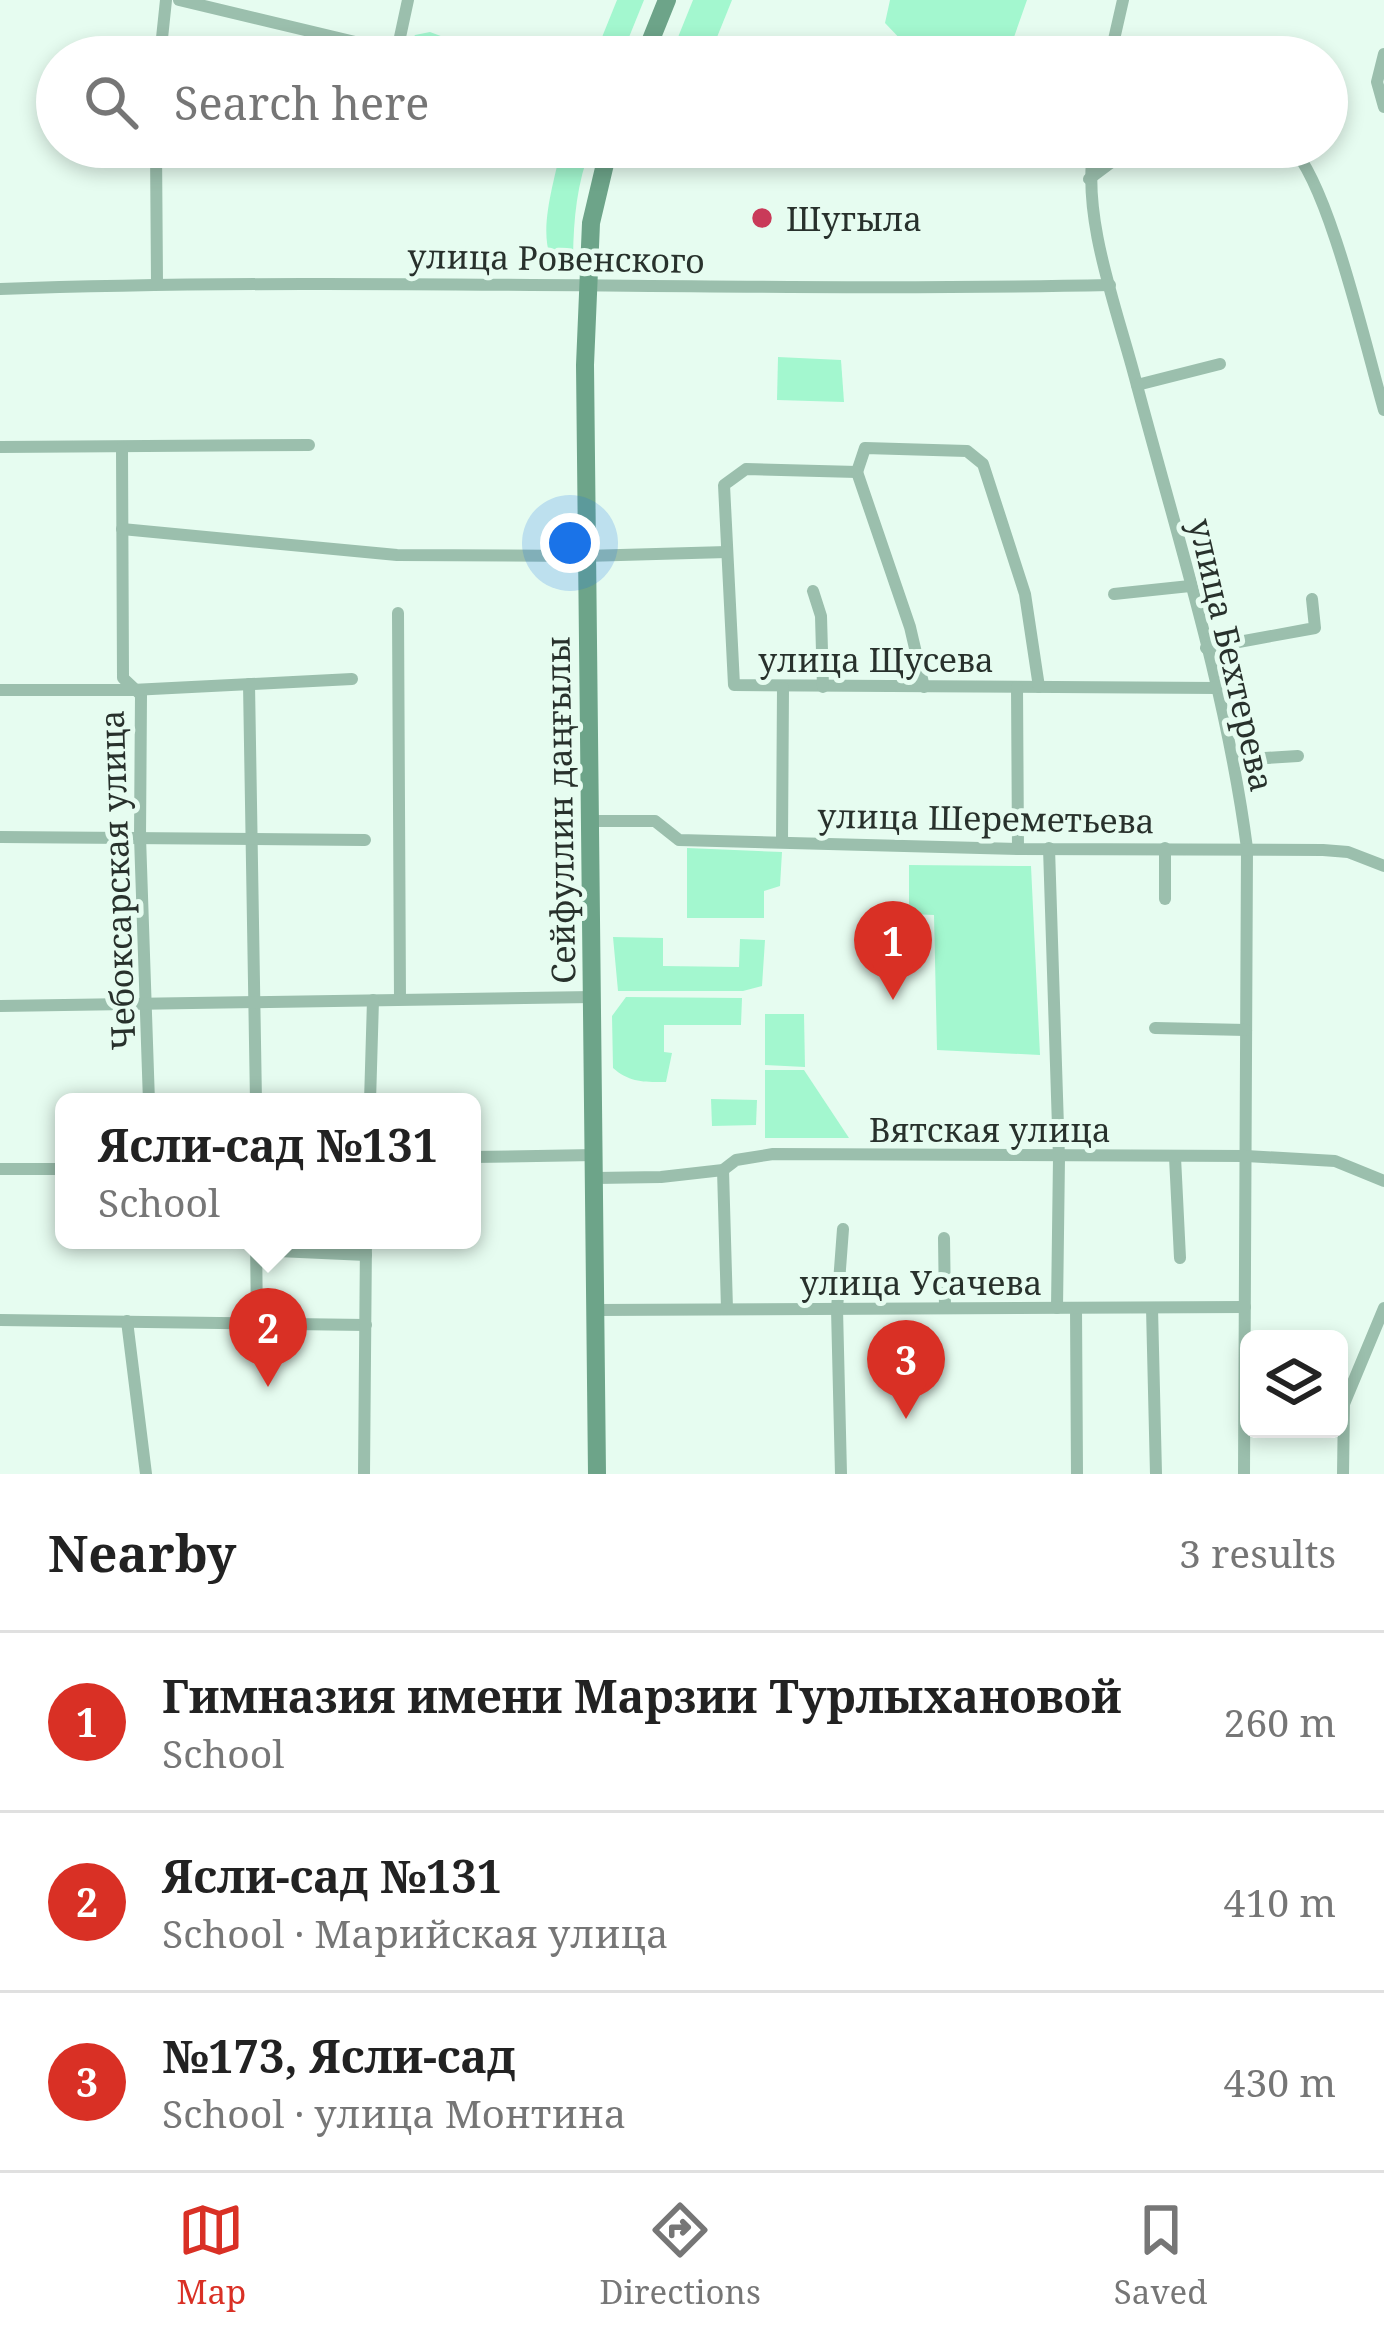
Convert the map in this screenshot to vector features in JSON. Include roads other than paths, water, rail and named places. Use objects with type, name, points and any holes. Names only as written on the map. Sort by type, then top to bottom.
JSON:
[{"type":"main road","points":[[653,36],[668,0]]},
{"type":"main road","name":"Сейфуллин даңғылы","points":[[597,1474],[585,556],[587,287],[591,223],[604,168]]},
{"type":"street","points":[[162,36],[166,0]]},
{"type":"street","points":[[179,0],[330,36]]},
{"type":"street","points":[[400,36],[408,0]]},
{"type":"street","points":[[1115,36],[1123,0]]},
{"type":"street","points":[[1384,54],[1377,82],[1384,107]]},
{"type":"street","points":[[156,168],[157,283]]},
{"type":"street","name":"улица Бехтерева","points":[[1090,168],[1088,180],[1110,285],[1234,760],[1247,848],[1244,1474]]},
{"type":"street","points":[[1088,180],[1104,168]]},
{"type":"street","points":[[1308,168],[1327,216],[1384,410]]},
{"type":"street","name":"улица Ровенского","points":[[0,289],[409,282],[900,290],[1110,285]]},
{"type":"street","points":[[1136,385],[1220,364]]},
{"type":"street","points":[[0,447],[309,446]]},
{"type":"street","name":"Чебоксарская улица","points":[[122,448],[122,678],[141,695],[140,837],[149,1093]]},
{"type":"street","points":[[924,687],[910,627],[857,472],[865,448],[967,451],[983,464],[1025,594],[1039,687]]},
{"type":"street","name":"улица Щусева","points":[[857,472],[746,469],[724,485],[734,685],[1217,688]]},
{"type":"street","points":[[122,529],[398,555],[727,552]]},
{"type":"street","points":[[1114,594],[1190,586]]},
{"type":"street","points":[[813,591],[821,616],[823,687]]},
{"type":"street","points":[[1206,648],[1316,628],[1312,599]]},
{"type":"street","points":[[398,614],[400,999]]},
{"type":"street","points":[[0,690],[132,690],[352,679]]},
{"type":"street","points":[[249,684],[256,1093]]},
{"type":"street","points":[[1017,687],[1018,849]]},
{"type":"street","points":[[782,842],[783,688]]},
{"type":"street","points":[[1234,760],[1298,756]]},
{"type":"street","name":"улица Шереметьева","points":[[591,821],[655,821],[679,841],[1018,849],[1247,848],[1348,853],[1384,866]]},
{"type":"street","points":[[0,837],[365,840]]},
{"type":"street","points":[[1049,848],[1059,1158],[1058,1308]]},
{"type":"street","points":[[1165,848],[1165,899]]},
{"type":"street","points":[[0,1006],[593,997]]},
{"type":"street","points":[[370,1093],[373,1000]]},
{"type":"street","points":[[1155,1028],[1246,1030]]},
{"type":"street","name":"Вятская улица","points":[[596,1178],[722,1170],[736,1160],[773,1154],[1246,1156],[1335,1161],[1384,1181]]},
{"type":"street","points":[[481,1157],[596,1155]]},
{"type":"street","points":[[1175,1156],[1180,1258]]},
{"type":"street","points":[[0,1169],[55,1169]]},
{"type":"street","points":[[722,1170],[727,1310]]},
{"type":"street","points":[[841,1474],[837,1309],[843,1229]]},
{"type":"street","points":[[944,1238],[945,1308]]},
{"type":"street","points":[[256,1249],[257,1322]]},
{"type":"street","points":[[296,1249],[366,1256]]},
{"type":"street","points":[[364,1474],[366,1249]]},
{"type":"street","name":"улица Усачева","points":[[597,1310],[1245,1307]]},
{"type":"street","points":[[1076,1308],[1077,1474]]},
{"type":"street","points":[[1152,1308],[1156,1474]]},
{"type":"street","points":[[1343,1474],[1344,1404],[1384,1308]]},
{"type":"street","points":[[0,1320],[365,1324]]},
{"type":"street","points":[[127,1321],[146,1474]]},
{"type":"place","name":"Шугыла","points":[[762,218]]},
{"type":"place","name":"Гимназия имени Марзии Турлыхановой","points":[[893,1000]]},
{"type":"place","name":"Ясли-сад №131","points":[[268,1387]]},
{"type":"place","name":"№173, Ясли-сад","points":[[906,1419]]}]
